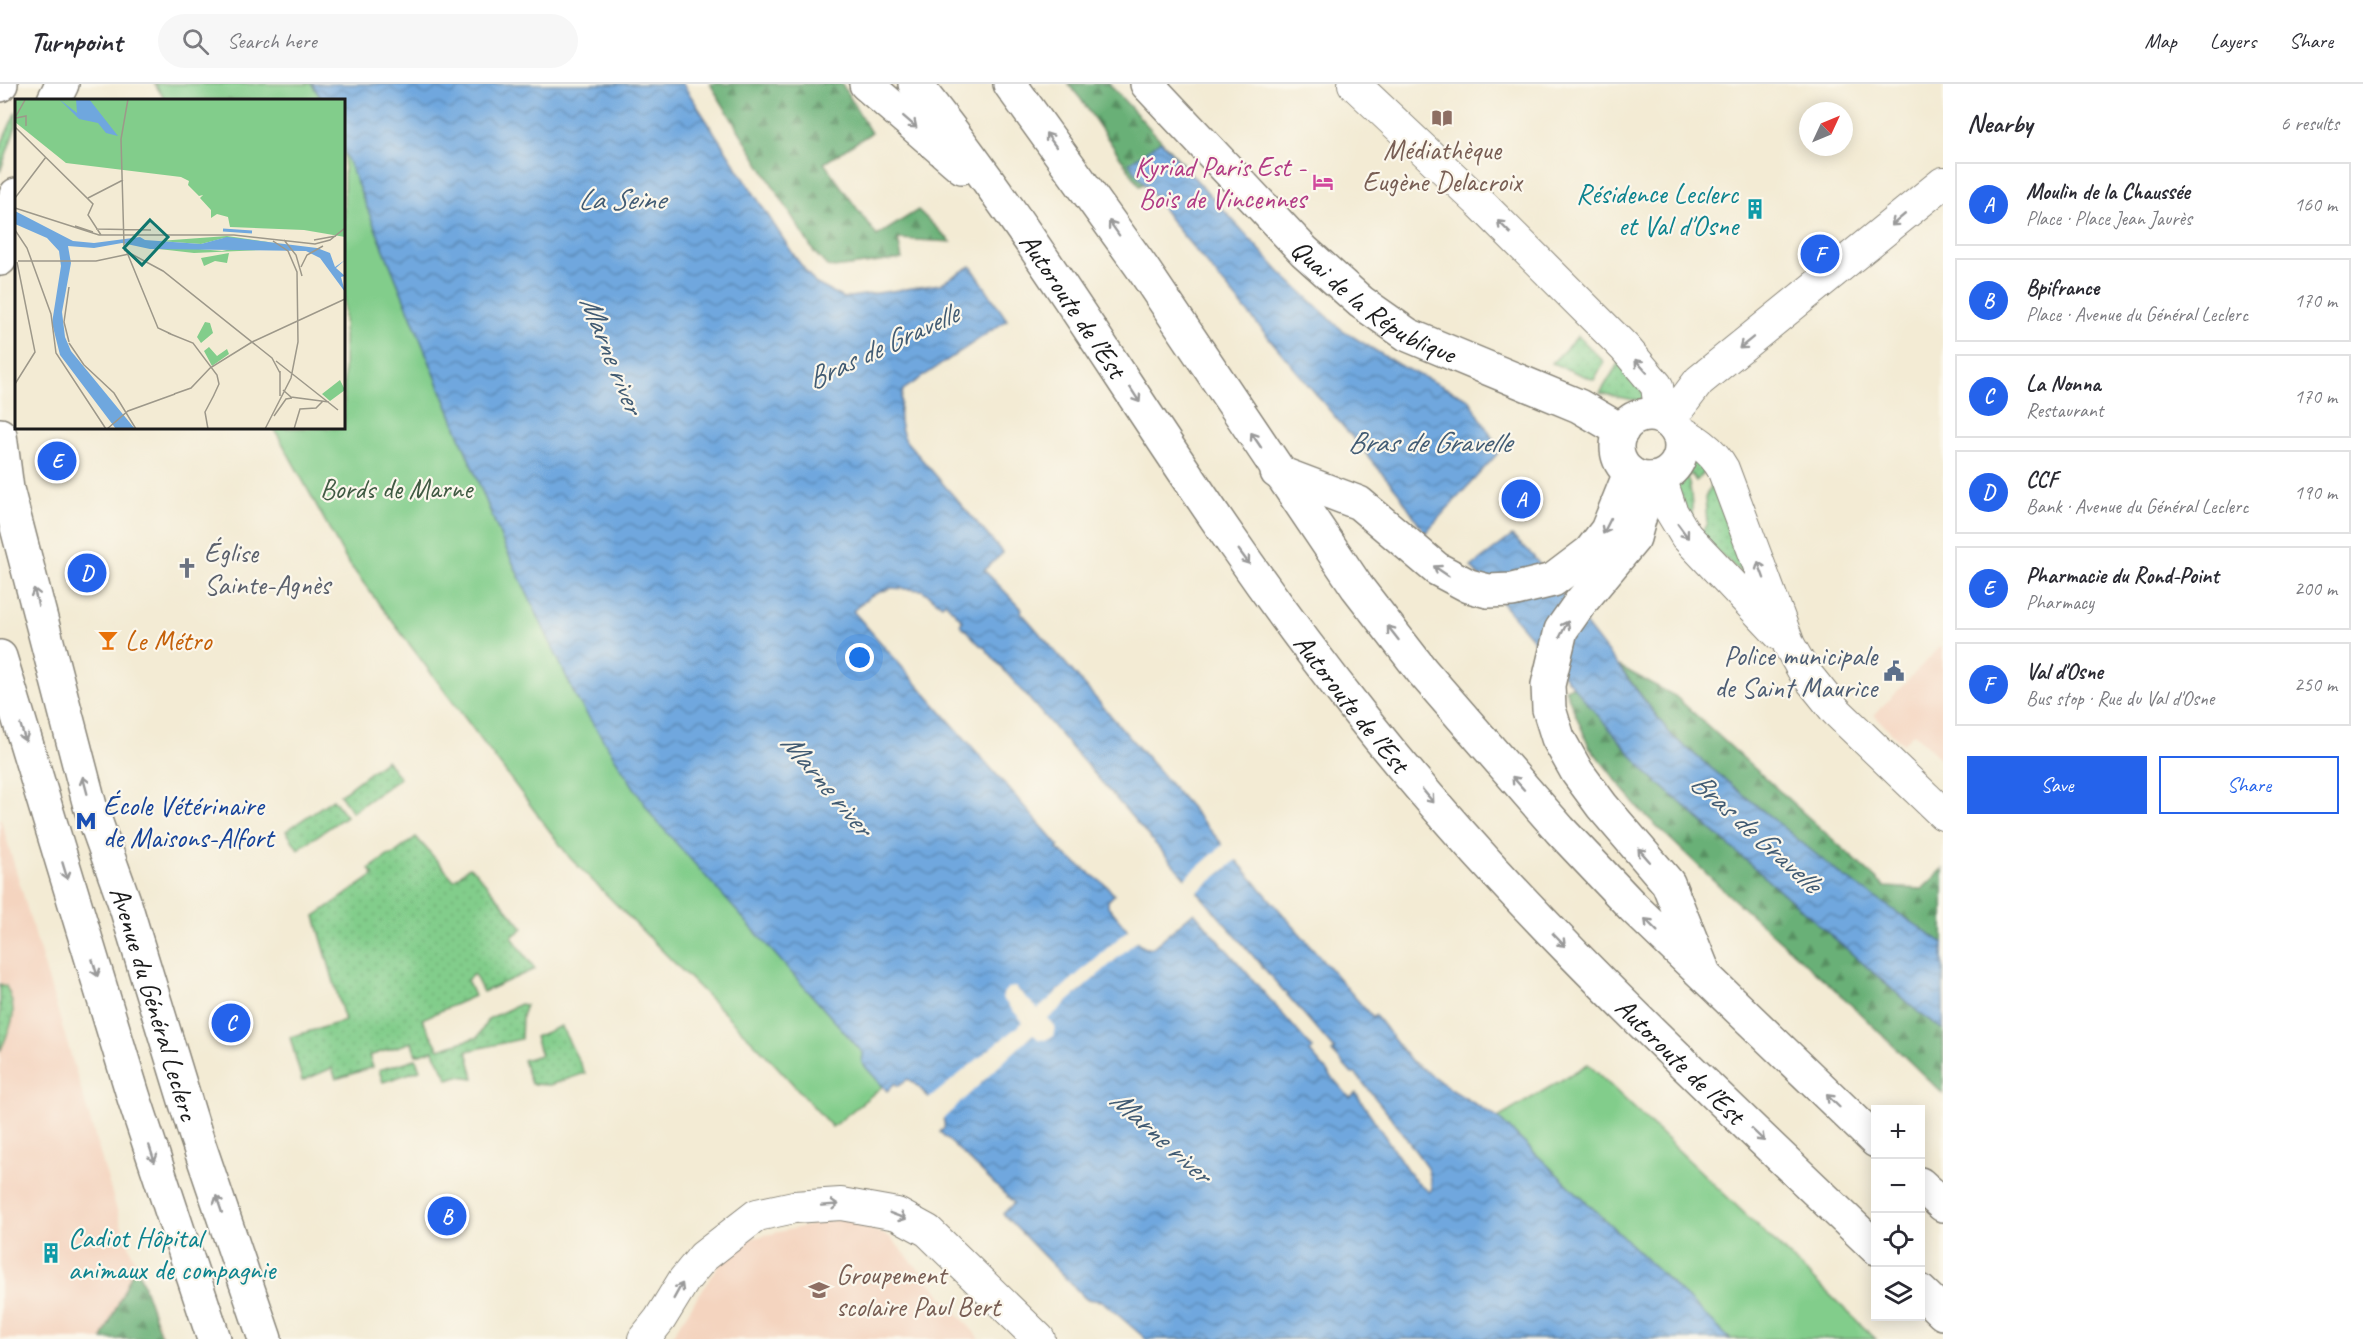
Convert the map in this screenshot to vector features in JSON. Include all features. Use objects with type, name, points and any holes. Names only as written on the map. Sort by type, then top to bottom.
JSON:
[{"type":"main road","points":[[54,99],[62,84]]},
{"type":"main road","points":[[866,84],[1015,216]]},
{"type":"main road","name":"Autoroute de l’Est","points":[[915,84],[1015,216],[1231,539],[1363,718],[1504,882],[1579,961],[1871,1244]]},
{"type":"main road","points":[[1010,84],[1143,269],[1357,587],[1422,671],[1560,830],[1708,981],[1871,1137]]},
{"type":"main road","name":"Quai de la République","points":[[1148,84],[1304,251],[1361,302],[1408,335],[1579,406],[1622,432]]},
{"type":"main road","points":[[0,259],[15,199]]},
{"type":"main road","points":[[1278,472],[1359,503],[1437,569],[1468,586],[1488,591],[1512,590],[1553,579],[1590,552],[1647,476],[1676,465],[1680,456],[1679,436],[1668,423],[1643,416],[1627,424],[1622,432],[1618,440],[1619,458],[1647,476]]},
{"type":"main road","name":"Avenue du Général Leclerc","points":[[0,435],[4,484],[90,806],[124,900],[199,1144],[265,1339]]},
{"type":"main road","points":[[1647,476],[1634,538],[1580,603],[1561,630],[1548,685],[1549,710],[1558,738],[1577,772],[1602,806],[1668,884],[1708,981]]},
{"type":"main road","name":"Avenue du Général Leclerc","points":[[0,657],[134,1098],[214,1339]]},
{"type":"main road","points":[[1925,1189],[1943,1205]]},
{"type":"main road","points":[[1925,1296],[1943,1313]]},
{"type":"street","points":[[1353,84],[1480,203],[1625,348],[1657,387],[1668,423],[1705,447],[1718,461],[1789,645],[1811,682],[1836,711],[1943,814]]},
{"type":"street","points":[[1668,423],[1699,381],[1943,183]]},
{"type":"street","points":[[1647,476],[1686,536],[1789,645]]},
{"type":"street","points":[[644,1339],[660,1319],[684,1280],[703,1257],[757,1215],[794,1207],[841,1204],[897,1214],[928,1231],[1039,1339]]},
{"type":"shaded area","points":[[1940,647],[1943,649],[1943,761],[1914,733],[1903,744],[1874,715]]},
{"type":"shaded area","points":[[0,817],[121,1224],[164,1339],[0,1339]]},
{"type":"shaded area","name":"Groupement scolaire Paul Bert","points":[[843,1218],[890,1237],[980,1339],[670,1339],[734,1242]]},
{"type":"green space","points":[[155,84],[312,84],[321,99],[164,99]]},
{"type":"green space","points":[[710,84],[842,84],[871,133],[824,163],[877,236],[918,210],[951,242],[898,239],[902,259],[834,268],[827,266],[814,252]]},
{"type":"green space","points":[[1068,84],[1109,84],[1182,163],[1140,186]]},
{"type":"green space","points":[[15,113],[15,129],[0,172],[0,147]]},
{"type":"green space","name":"Bords de Marne","points":[[345,153],[502,540],[577,699],[863,1053],[862,1063],[883,1086],[832,1127],[772,1061],[570,858],[347,561],[275,429],[345,429]]},
{"type":"green space","points":[[1578,336],[1604,362],[1594,380],[1552,363]]},
{"type":"green space","points":[[1619,362],[1644,381],[1644,399],[1638,401],[1600,393]]},
{"type":"green space","points":[[1689,460],[1697,460],[1707,469],[1696,481],[1691,474],[1687,477],[1690,486],[1692,521],[1675,483],[1682,466]]},
{"type":"green space","points":[[1712,483],[1753,583],[1699,535],[1707,524],[1705,498]]},
{"type":"green space","points":[[1619,666],[1675,696],[1885,887],[1922,889],[1943,869],[1943,943],[1841,875],[1672,736]]},
{"type":"green space","points":[[1574,685],[1648,774],[1918,1012],[1943,1030],[1943,1094],[1842,996],[1731,897],[1639,809],[1589,746],[1565,689]]},
{"type":"green space","points":[[386,760],[400,778],[352,812],[340,795]]},
{"type":"green space","points":[[333,799],[346,816],[298,849],[286,831]]},
{"type":"green space","points":[[416,837],[454,880],[469,867],[475,871],[523,928],[512,937],[535,969],[483,992],[474,974],[467,980],[474,996],[422,1019],[439,1049],[478,1037],[488,1019],[520,1004],[526,1005],[522,1016],[521,1039],[467,1051],[474,1078],[458,1076],[448,1079],[433,1050],[416,1055],[412,1042],[369,1056],[373,1067],[336,1079],[332,1068],[302,1081],[290,1037],[345,1021],[315,916],[374,875],[369,869]]},
{"type":"green space","points":[[0,984],[6,986],[13,1004],[13,1012],[0,1052]]},
{"type":"green space","points":[[561,1026],[585,1073],[550,1085],[531,1084],[523,1060],[541,1055],[535,1037]]},
{"type":"green space","points":[[416,1059],[420,1070],[383,1082],[379,1070]]},
{"type":"green space","points":[[1588,1064],[1876,1339],[1730,1339],[1498,1118]]},
{"type":"green space","points":[[136,1264],[162,1339],[102,1339]]},
{"type":"water","points":[[312,84],[683,84],[795,257],[815,283],[843,298],[940,284],[971,266],[1007,320],[903,390],[900,416],[901,428],[906,441],[1003,553],[984,570],[1022,609],[1021,612],[1373,1018],[1375,1015],[1409,1059],[1452,1090],[1498,1118],[1730,1339],[1146,1339],[1102,1301],[1086,1299],[1003,1214],[1014,1203],[940,1132],[944,1128],[942,1116],[925,1094],[908,1079],[898,1086],[895,1083],[887,1091],[862,1063],[863,1053],[653,817],[577,699],[502,540],[345,153],[345,99],[321,99]],"holes":[[[891,588],[922,590],[942,605],[945,602],[963,621],[960,624],[983,646],[1335,1050],[1332,1052],[1352,1074],[1356,1074],[1427,1167],[1432,1189],[1429,1192],[1412,1177],[1356,1093],[1350,1098],[1310,1052],[1313,1049],[1194,912],[1152,948],[1140,945],[1108,906],[1108,901],[1114,895],[1107,886],[1057,849],[1059,846],[853,611],[870,596]]]},
{"type":"water","name":"Bras de Gravelle","points":[[1161,141],[1280,272],[1342,330],[1399,365],[1469,399],[1500,451],[1425,533],[1398,492],[1176,227],[1129,163]]},
{"type":"water","name":"Bras de Gravelle","points":[[1512,536],[1533,556],[1672,736],[1841,875],[1943,943],[1943,1030],[1918,1012],[1648,774],[1471,567]]},
{"type":"pier","points":[[1225,843],[1239,858],[1195,894],[1183,880]]},
{"type":"pier","points":[[1130,928],[1139,939],[1048,1019],[1055,1027],[1053,1036],[1045,1040],[1038,1039],[1033,1034],[942,1120],[926,1101],[1023,1022],[1002,998],[1004,992],[1008,988],[1015,987],[1038,1009]]},
{"type":"place","name":"Médiathèque Eugène Delacroix","points":[[1442,118]]},
{"type":"place","name":"Kyriad Paris Est - Bois de Vincennes","points":[[1323,182]]},
{"type":"place","name":"Résidence Leclerc et Val d'Osne","points":[[1755,209]]},
{"type":"place","name":"Val d'Osne","points":[[1820,254]]},
{"type":"place","name":"Pharmacie du Rond-Point","points":[[57,461]]},
{"type":"place","name":"Moulin de la Chaussée","points":[[1521,499]]},
{"type":"place","name":"Église Sainte-Agnès","points":[[187,568]]},
{"type":"place","name":"CCF","points":[[87,573]]},
{"type":"place","name":"Le Métro","points":[[108,640]]},
{"type":"place","name":"Police municipale de Saint Maurice","points":[[1894,671]]},
{"type":"place","name":"École Vétérinaire de Maisons-Alfort","points":[[86,821]]},
{"type":"place","name":"La Nonna","points":[[231,1023]]},
{"type":"place","name":"Bpifrance","points":[[447,1216]]},
{"type":"place","name":"Cadiot Hôpital animaux de compagnie","points":[[51,1253]]},
{"type":"place","name":"Groupement scolaire Paul Bert","points":[[819,1290]]},
{"type":"water label","name":"La Seine","points":[[621,199]]},
{"type":"water label","name":"Marne river","points":[[612,354]]},
{"type":"water label","name":"Marne river","points":[[827,784]]},
{"type":"water label","name":"Marne river","points":[[1161,1136]]}]
